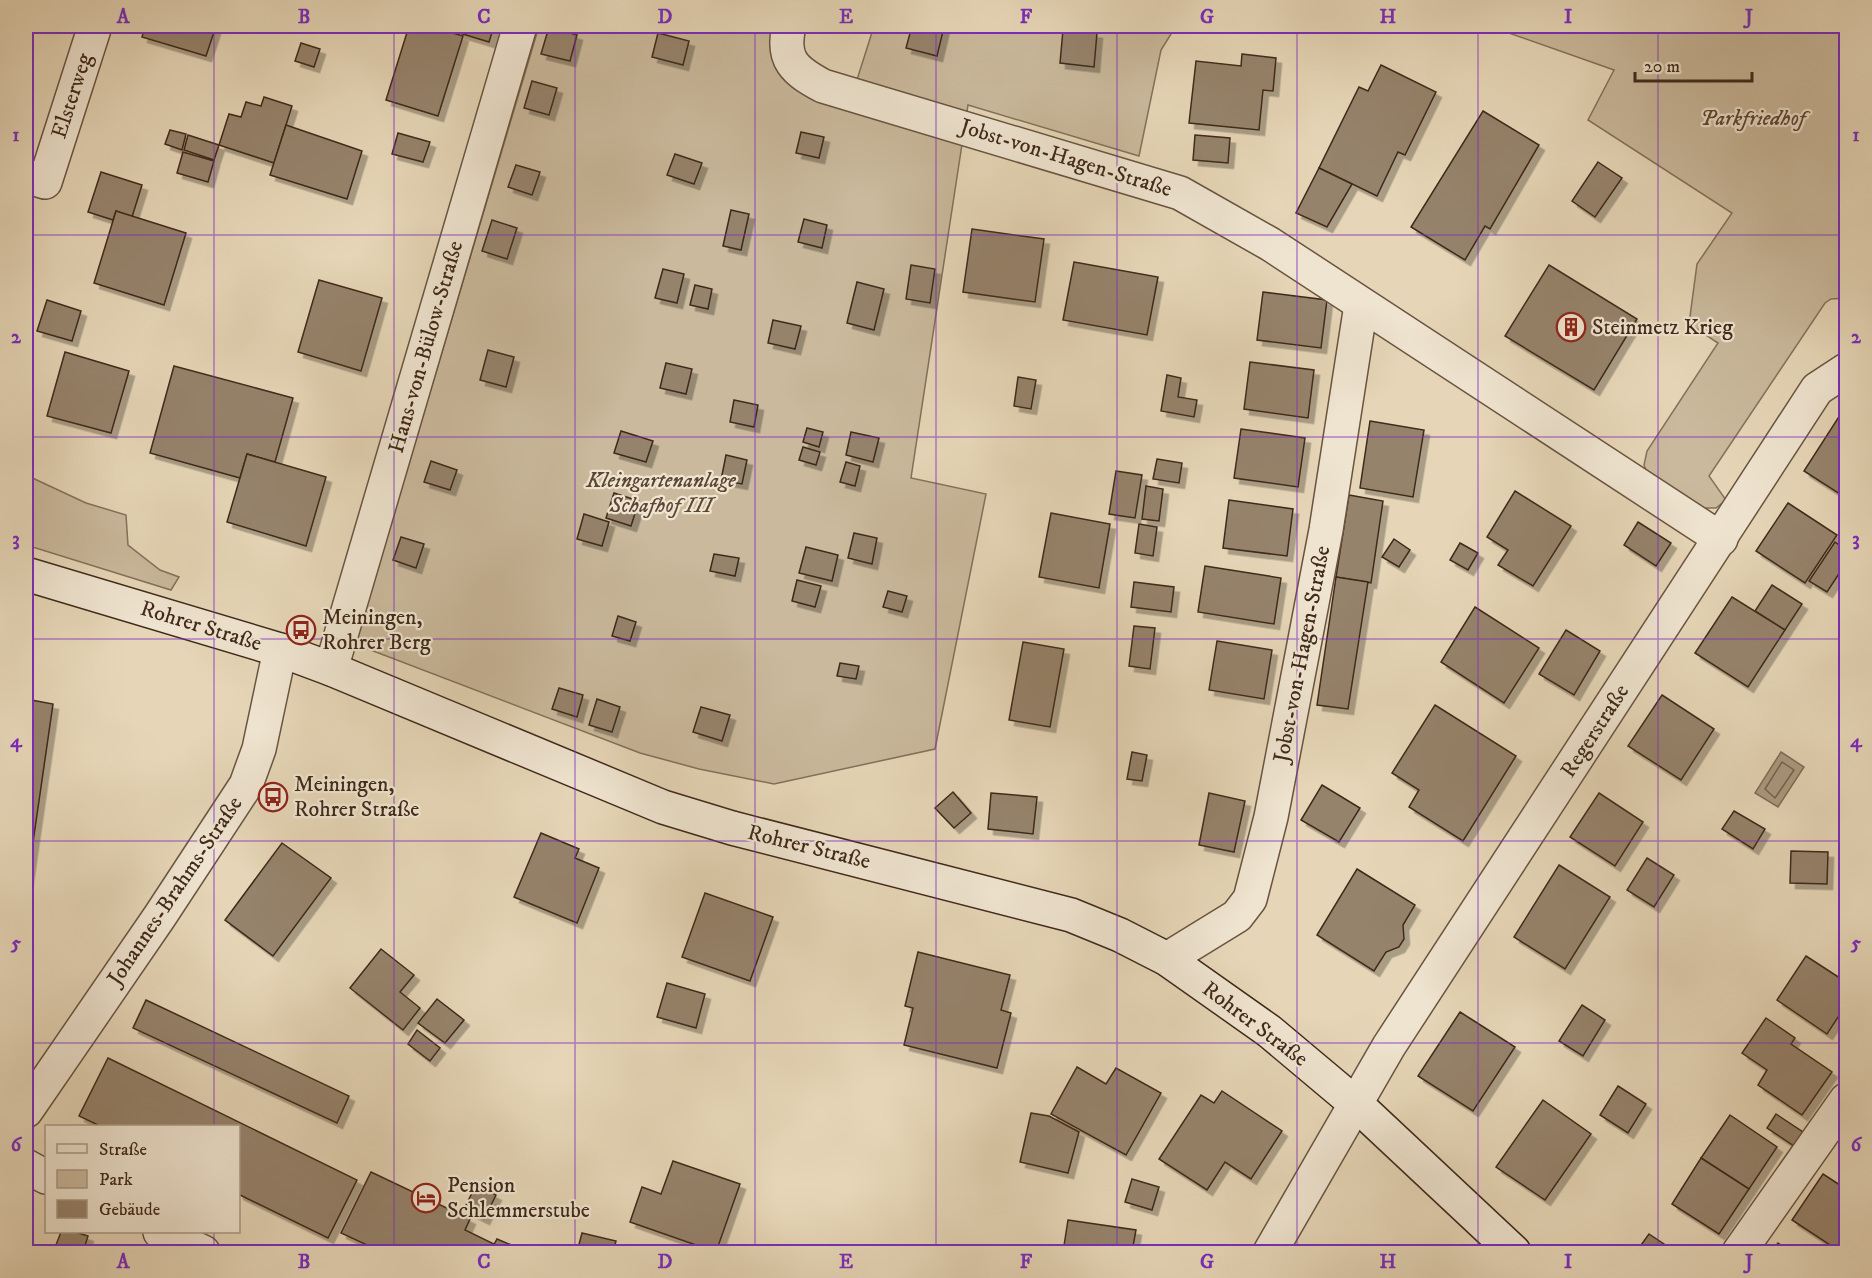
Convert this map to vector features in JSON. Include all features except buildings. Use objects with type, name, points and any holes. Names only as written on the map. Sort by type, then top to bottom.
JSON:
[{"type":"street","name":"Elsterweg","points":[[26,176],[45,182],[95,26]]},
{"type":"street","name":"Hans-von-Bülow-Straße","points":[[331,669],[520,26]]},
{"type":"street","name":"Jobst-von-Hagen-Straße","points":[[789,26],[786,52],[800,73],[824,86],[1180,193],[1270,244],[1361,305],[1520,405],[1720,539]]},
{"type":"street","name":"Jobst-von-Hagen-Straße","points":[[1167,959],[1237,916],[1250,899],[1270,817],[1324,542],[1361,305]]},
{"type":"street","name":"Regerstraße","points":[[1270,1252],[1389,1046],[1817,389],[1846,370]]},
{"type":"street","name":"Rohrer Straße","points":[[26,574],[280,650],[663,807],[732,828],[1071,915],[1120,935],[1167,959],[1269,1031],[1356,1104],[1514,1252]]},
{"type":"street","name":"Johannes-Brahms-Straße","points":[[26,1111],[160,916],[246,785],[259,749],[280,650]]},
{"type":"street","points":[[1740,1252],[1846,1100]]},
{"type":"street","points":[[26,1166],[45,1176]]},
{"type":"street","points":[[162,1233],[203,1252]]},
{"type":"green space","name":"Kleingartenanlage Schafhof III","points":[[539,26],[776,26],[771,50],[795,86],[849,105],[874,26],[1176,26],[1161,50],[1139,156],[968,105],[911,478],[986,494],[935,749],[774,784],[699,769],[640,753],[355,644]]},
{"type":"green space","name":"Parkfriedhof","points":[[1489,26],[1846,26],[1846,298],[1831,299],[1825,303],[1709,476],[1726,500],[1716,508],[1703,508],[1647,473],[1644,465],[1647,451],[1718,343],[1689,324],[1697,264],[1732,213],[1588,120],[1614,70]]},
{"type":"green space","points":[[26,475],[86,503],[126,515],[128,545],[160,570],[179,577],[171,590],[26,545]]},
{"type":"water","points":[[1781,752],[1804,767],[1778,807],[1755,793]]},
{"type":"place","name":"Steinmetz Krieg","points":[[1571,327]]},
{"type":"place","name":"Meiningen, Rohrer Berg","points":[[301,630]]},
{"type":"place","name":"Meiningen, Rohrer Straße","points":[[273,797]]},
{"type":"place","name":"Pension Schlemmerstube","points":[[426,1198]]}]
